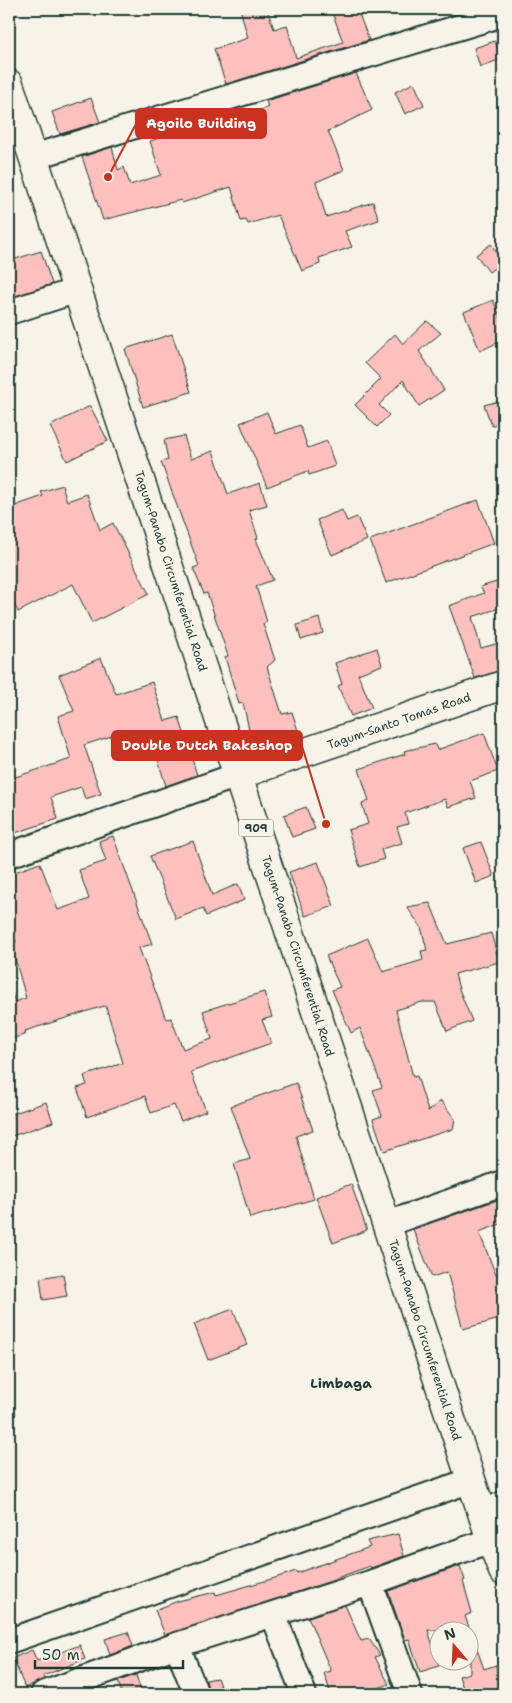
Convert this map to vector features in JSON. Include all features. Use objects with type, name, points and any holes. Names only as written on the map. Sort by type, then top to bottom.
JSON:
[{"type":"main road","name":"Tagum-Panabo Circumferential Road","points":[[9,84],[472,1480],[493,1508],[491,1540],[503,1571]]},
{"type":"main road","name":"Tagum-Santo Tomas Road","points":[[238,775],[503,685]]},
{"type":"street","points":[[33,157],[503,14]]},
{"type":"street","points":[[9,312],[78,290]]},
{"type":"street","points":[[9,855],[238,775]]},
{"type":"street","points":[[387,1224],[503,1184]]},
{"type":"street","points":[[9,1641],[472,1480]]},
{"type":"street","points":[[43,1694],[94,1686],[177,1645],[370,1583],[491,1540]]},
{"type":"street","points":[[370,1583],[410,1694]]},
{"type":"street","points":[[273,1614],[304,1694]]},
{"type":"street","points":[[177,1645],[196,1694]]},
{"type":"building","points":[[240,9],[267,9],[274,29],[287,25],[296,58],[343,42],[331,9],[357,9],[369,40],[226,84],[214,49],[248,38]]},
{"type":"building","points":[[495,41],[501,59],[480,67],[474,48]]},
{"type":"building","points":[[356,73],[372,110],[328,131],[344,170],[316,182],[326,217],[373,202],[379,220],[345,231],[352,247],[319,258],[320,264],[302,271],[278,215],[248,224],[246,220],[241,221],[231,187],[182,203],[181,200],[103,220],[82,157],[112,147],[118,170],[124,167],[130,185],[161,175],[150,141],[227,115],[230,123],[268,107],[266,101]]},
{"type":"building","points":[[414,83],[424,105],[405,114],[395,92]]},
{"type":"building","points":[[91,98],[100,122],[60,134],[52,112]]},
{"type":"building","points":[[491,244],[503,262],[489,272],[476,255]]},
{"type":"building","points":[[41,251],[52,284],[9,298],[9,261]]},
{"type":"building","points":[[493,300],[503,323],[503,340],[480,351],[464,312]]},
{"type":"building","points":[[427,321],[441,333],[419,351],[444,390],[419,406],[403,380],[379,405],[389,415],[377,427],[355,405],[381,379],[365,363],[395,334],[403,344]]},
{"type":"building","points":[[172,334],[191,392],[143,407],[125,349]]},
{"type":"building","points":[[503,400],[503,419],[492,426],[484,405]]},
{"type":"building","points":[[90,406],[108,441],[67,461],[50,426]]},
{"type":"building","points":[[267,412],[276,434],[300,425],[308,448],[327,441],[335,466],[309,475],[308,471],[267,487],[240,423]]},
{"type":"building","points":[[184,436],[191,459],[213,451],[228,494],[260,483],[267,505],[249,510],[258,538],[256,539],[273,580],[256,586],[267,622],[263,624],[275,660],[267,667],[282,714],[292,712],[300,737],[254,751],[243,703],[239,704],[225,657],[228,656],[207,593],[204,594],[193,568],[199,566],[161,462],[168,460],[164,440]]},
{"type":"building","points":[[62,485],[67,501],[87,494],[100,530],[113,523],[149,594],[92,623],[73,584],[18,612],[9,594],[9,508],[43,496],[41,492]]},
{"type":"building","points":[[478,500],[494,543],[386,583],[370,540]]},
{"type":"building","points":[[342,510],[347,521],[357,517],[367,540],[332,555],[317,520]]},
{"type":"building","points":[[503,580],[503,607],[472,617],[481,648],[503,642],[503,670],[475,678],[449,606],[484,593],[480,587]]},
{"type":"building","points":[[319,618],[323,633],[301,640],[297,625]]},
{"type":"building","points":[[377,648],[382,665],[358,674],[372,708],[351,716],[338,686],[342,684],[335,663]]},
{"type":"building","points":[[101,658],[116,694],[152,682],[165,721],[179,717],[197,775],[166,786],[153,744],[130,752],[124,732],[84,745],[101,794],[85,799],[81,787],[51,797],[58,819],[9,835],[9,779],[71,759],[58,716],[74,711],[59,675]]},
{"type":"building","points":[[484,733],[498,771],[470,781],[476,798],[448,807],[445,799],[405,813],[408,824],[397,827],[402,843],[381,849],[384,859],[360,867],[348,830],[368,824],[362,804],[369,801],[359,769],[405,754],[404,751],[435,744],[437,750]]},
{"type":"building","points":[[306,807],[315,829],[292,837],[284,815]]},
{"type":"building","points":[[113,836],[152,944],[139,948],[166,1019],[171,1018],[183,1049],[212,1039],[203,1011],[264,992],[272,1017],[262,1020],[271,1043],[191,1072],[206,1111],[181,1121],[174,1105],[151,1113],[145,1096],[87,1117],[77,1088],[87,1085],[84,1076],[123,1063],[106,1007],[104,1006],[25,1031],[26,1034],[9,1040],[9,991],[11,991],[15,1002],[26,998],[11,944],[16,942],[9,923],[9,874],[40,863],[58,910],[89,899],[79,870],[106,861],[99,841]]},
{"type":"building","points":[[193,841],[212,895],[238,884],[244,900],[206,916],[203,908],[176,919],[150,856]]},
{"type":"building","points":[[481,842],[494,876],[476,883],[463,848]]},
{"type":"building","points":[[318,862],[334,906],[305,916],[289,872]]},
{"type":"building","points":[[430,903],[447,944],[491,933],[499,962],[455,974],[472,1021],[447,1031],[435,1002],[422,1002],[396,1010],[413,1077],[417,1076],[428,1111],[441,1101],[455,1119],[453,1129],[384,1151],[373,1119],[382,1116],[373,1090],[382,1087],[360,1028],[351,1033],[332,990],[340,987],[326,956],[368,938],[383,972],[423,960],[421,951],[427,950],[421,927],[407,907]]},
{"type":"building","points":[[296,1083],[313,1130],[296,1136],[314,1199],[250,1218],[234,1164],[250,1159],[231,1106]]},
{"type":"building","points":[[46,1102],[53,1122],[9,1137],[9,1115]]},
{"type":"building","points":[[351,1184],[367,1230],[333,1243],[316,1197]]},
{"type":"building","points":[[503,1198],[503,1223],[479,1232],[496,1275],[503,1273],[503,1318],[463,1329],[447,1272],[432,1277],[413,1229]]},
{"type":"building","points":[[63,1274],[67,1296],[43,1300],[40,1278]]},
{"type":"building","points":[[233,1309],[247,1345],[208,1360],[194,1324]]},
{"type":"building","points":[[398,1534],[404,1556],[165,1635],[155,1610],[178,1601],[215,1592],[216,1595],[296,1571],[297,1573],[370,1547],[367,1541]]},
{"type":"building","points":[[460,1566],[472,1613],[465,1616],[466,1620],[430,1620],[430,1630],[428,1630],[430,1637],[430,1669],[420,1672],[409,1639],[405,1640],[388,1591]]},
{"type":"building","points":[[345,1605],[361,1641],[369,1639],[380,1655],[375,1657],[389,1684],[376,1689],[347,1694],[331,1694],[324,1673],[331,1671],[308,1617]]},
{"type":"building","points":[[128,1632],[133,1646],[110,1655],[105,1639]]},
{"type":"building","points":[[80,1645],[85,1659],[43,1676],[44,1679],[25,1688],[13,1658],[32,1650],[37,1661]]},
{"type":"building","points":[[480,1658],[484,1669],[496,1665],[503,1689],[487,1694],[465,1694],[459,1676],[470,1673],[470,1670],[480,1670]]},
{"type":"building","points":[[136,1675],[142,1694],[122,1694],[118,1681]]},
{"type":"building","points":[[217,1678],[223,1694],[209,1694],[206,1680]]},
{"type":"place","name":"Agoilo Building","points":[[108,177]]},
{"type":"place","name":"Double Dutch Bakeshop","points":[[326,824]]},
{"type":"district","name":"Limbaga","points":[[341,1383]]}]
